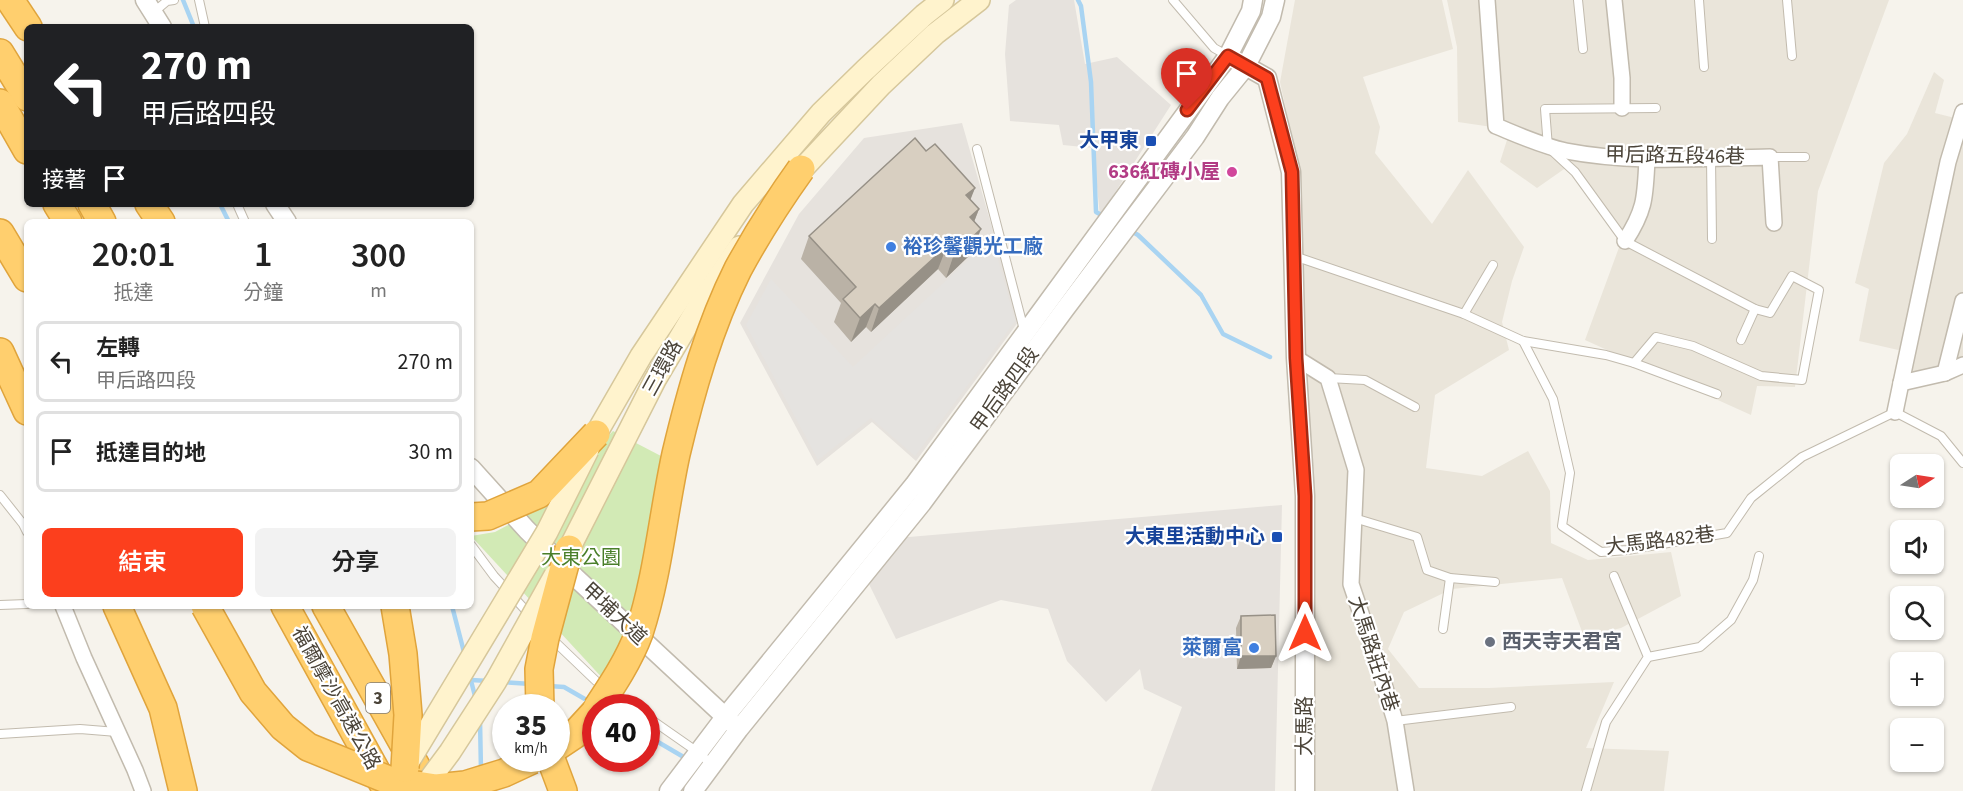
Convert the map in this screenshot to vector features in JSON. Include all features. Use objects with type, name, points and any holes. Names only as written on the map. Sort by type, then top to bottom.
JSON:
[{"type":"highway","points":[[10,0],[26,24]]},
{"type":"highway","points":[[0,53],[24,92]]},
{"type":"highway","points":[[0,103],[24,145]]},
{"type":"highway","points":[[606,694],[621,673],[638,634],[653,582],[676,456],[691,396],[711,333],[738,270],[769,214],[801,169]]},
{"type":"highway","points":[[0,232],[24,274]]},
{"type":"highway","points":[[0,352],[24,404]]},
{"type":"highway","points":[[474,516],[488,516],[539,494],[596,434]]},
{"type":"highway","points":[[540,694],[539,669],[545,638],[569,549]]},
{"type":"highway","points":[[118,609],[163,708],[183,791]]},
{"type":"highway","points":[[207,609],[253,692],[283,727],[308,747],[391,781],[436,788],[465,785],[504,772]]},
{"type":"highway","name":"福爾摩沙高速公路","points":[[287,609],[387,791]]},
{"type":"highway","name":"福爾摩沙高速公路","points":[[328,609],[430,791]]},
{"type":"highway","points":[[396,609],[403,654],[408,715],[403,779]]},
{"type":"highway","points":[[570,738],[582,726]]},
{"type":"highway","points":[[555,772],[562,791]]},
{"type":"main road","name":"三環路","points":[[387,791],[403,779],[547,532],[596,434],[641,356],[743,204],[821,113],[943,0]]},
{"type":"main road","name":"三環路","points":[[421,791],[450,752],[496,681],[569,549],[655,380],[701,302],[747,234],[801,169],[881,85],[935,34],[979,0]]},
{"type":"street","name":"甲后路四段","points":[[705,759],[914,485],[1228,56],[1251,11],[1253,0]]},
{"type":"street","name":"甲后路四段","points":[[732,723],[922,503],[1195,137],[1220,98],[1246,66],[1271,17],[1275,0]]},
{"type":"street","name":"甲后路五段46巷","points":[[1487,0],[1496,126],[1548,147],[1567,151],[1647,159],[1770,157]]},
{"type":"street","points":[[1614,0],[1622,78],[1622,108]]},
{"type":"street","name":"大馬路","points":[[1228,56],[1267,78],[1292,172],[1296,358],[1305,496],[1305,791]]},
{"type":"street","points":[[1895,412],[1948,162],[1963,112]]},
{"type":"street","points":[[1770,157],[1774,223]]},
{"type":"street","points":[[1625,241],[1638,222],[1645,199],[1647,159]]},
{"type":"street","points":[[1945,373],[1963,301]]},
{"type":"street","points":[[1296,358],[1328,378]]},
{"type":"street","points":[[1901,383],[1945,373],[1963,365]]},
{"type":"street","name":"大馬路莊內巷","points":[[1328,378],[1356,470],[1351,584],[1395,721],[1406,791]]},
{"type":"street","name":"甲埔大道","points":[[474,471],[527,530],[575,577],[732,723]]},
{"type":"street","points":[[64,609],[143,791]]},
{"type":"street","points":[[674,785],[705,759]]},
{"type":"street","points":[[694,790],[705,759]]},
{"type":"lane","points":[[153,13],[167,1],[174,0]]},
{"type":"lane","points":[[199,0],[204,24]]},
{"type":"lane","points":[[1173,0],[1214,48],[1228,56]]},
{"type":"lane","points":[[1578,0],[1583,49]]},
{"type":"lane","points":[[1699,0],[1704,67]]},
{"type":"lane","points":[[1787,0],[1792,56]]},
{"type":"lane","points":[[1635,363],[1656,337],[1693,346],[1761,376],[1802,380],[1819,290],[1792,276],[1770,313],[1755,309],[1625,241],[1575,172],[1548,147],[1545,109],[1656,108]]},
{"type":"lane","points":[[976,149],[1025,333]]},
{"type":"lane","points":[[1770,157],[1805,157]]},
{"type":"lane","points":[[1712,158],[1712,239]]},
{"type":"lane","points":[[1293,256],[1464,315],[1523,341],[1605,355],[1635,363],[1717,394]]},
{"type":"lane","points":[[1464,315],[1493,265]]},
{"type":"lane","points":[[1741,340],[1755,309]]},
{"type":"lane","name":"大馬路482巷","points":[[1523,341],[1553,399],[1570,473],[1562,526],[1600,552],[1627,550],[1727,533],[1750,498],[1802,457],[1895,412]]},
{"type":"lane","points":[[1328,378],[1365,380],[1415,407]]},
{"type":"lane","points":[[1895,412],[1941,436],[1963,463]]},
{"type":"lane","points":[[0,495],[24,526]]},
{"type":"lane","points":[[1354,518],[1417,537],[1426,570],[1450,578],[1495,582]]},
{"type":"lane","points":[[474,549],[494,576],[556,643],[596,681],[615,694]]},
{"type":"lane","points":[[1587,791],[1606,722],[1648,657],[1700,646],[1731,620],[1753,580],[1759,556]]},
{"type":"lane","points":[[1614,576],[1648,657]]},
{"type":"lane","points":[[1443,629],[1450,578]]},
{"type":"lane","points":[[0,605],[24,604]]},
{"type":"lane","points":[[1395,721],[1511,707]]},
{"type":"lane","points":[[660,726],[705,759]]},
{"type":"lane","points":[[0,734],[80,729],[117,732]]},
{"type":"shaded area","points":[[1016,0],[1074,0],[1085,64],[1117,57],[1171,105],[1100,216],[1093,148],[1063,145],[1059,125],[1010,121],[1005,54],[1009,5]]},
{"type":"shaded area","points":[[1295,0],[1442,0],[1453,49],[1363,77],[1380,127],[1375,153],[1432,224],[1468,170],[1524,247],[1512,281],[1502,322],[1509,350],[1435,395],[1426,468],[1482,476],[1528,451],[1550,491],[1551,543],[1588,560],[1671,552],[1681,596],[1621,628],[1584,637],[1562,578],[1452,589],[1404,612],[1388,649],[1419,688],[1489,688],[1614,682],[1586,748],[1669,751],[1664,791],[1301,791],[1301,179],[1280,82]]},
{"type":"shaded area","points":[[1447,0],[1889,0],[1818,191],[1795,387],[1757,386],[1751,415],[1585,340],[1621,242],[1567,167],[1537,188],[1500,162],[1507,140],[1492,127],[1458,122],[1457,47]]},
{"type":"shaded area","points":[[1934,72],[1944,80],[1935,113],[1963,120],[1963,358],[1898,387],[1907,352],[1859,341],[1869,289],[1855,283],[1884,163],[1907,134]]},
{"type":"shaded area","name":"裕珍馨觀光工廠","points":[[962,123],[1019,321],[916,461],[872,422],[817,466],[740,323],[799,214],[864,138]]},
{"type":"shaded area","points":[[992,238],[1015,321],[915,456],[871,418],[818,460],[746,325],[771,279],[853,367]]},
{"type":"shaded area","points":[[1282,505],[1275,791],[1151,791],[1182,707],[1144,689],[1140,669],[1106,702],[1067,661],[1048,609],[1001,600],[896,639],[866,578],[897,538]]},
{"type":"green space","name":"大東公園","points":[[613,431],[661,456],[643,585],[606,682],[474,539],[474,536],[495,532],[538,509]]},
{"type":"building","name":"裕珍馨觀光工廠","points":[[915,138],[926,151],[935,144],[975,188],[966,195],[979,209],[970,217],[981,229],[954,254],[947,246],[879,308],[875,304],[860,318],[843,299],[856,287],[809,236]]},
{"type":"building","points":[[1275,615],[1276,656],[1241,656],[1241,616]]},
{"type":"waterway","points":[[183,0],[193,24]]},
{"type":"waterway","points":[[1078,0],[1081,6],[1091,82],[1096,212],[1105,217]]},
{"type":"waterway","points":[[222,207],[228,219]]},
{"type":"waterway","points":[[1131,231],[1201,295],[1223,334],[1270,357]]},
{"type":"waterway","points":[[453,609],[465,656]]},
{"type":"waterway","points":[[469,673],[476,700]]},
{"type":"waterway","points":[[471,680],[489,681]]},
{"type":"waterway","points":[[501,682],[531,684]]},
{"type":"waterway","points":[[549,686],[564,687],[582,697]]},
{"type":"waterway","points":[[480,720],[481,771]]},
{"type":"waterway","points":[[660,743],[687,759]]},
{"type":"place","name":"大甲東","points":[[1151,141]]},
{"type":"place","name":"636紅磚小屋","points":[[1232,172]]},
{"type":"place","name":"裕珍馨觀光工廠","points":[[891,247]]},
{"type":"place","name":"大東里活動中心","points":[[1277,537]]},
{"type":"place","name":"西天寺天君宮","points":[[1490,642]]},
{"type":"place","name":"萊爾富","points":[[1254,648]]},
{"type":"route","points":[[1187,110],[1228,56],[1267,78],[1292,172],[1296,358],[1305,496],[1305,633]]}]
